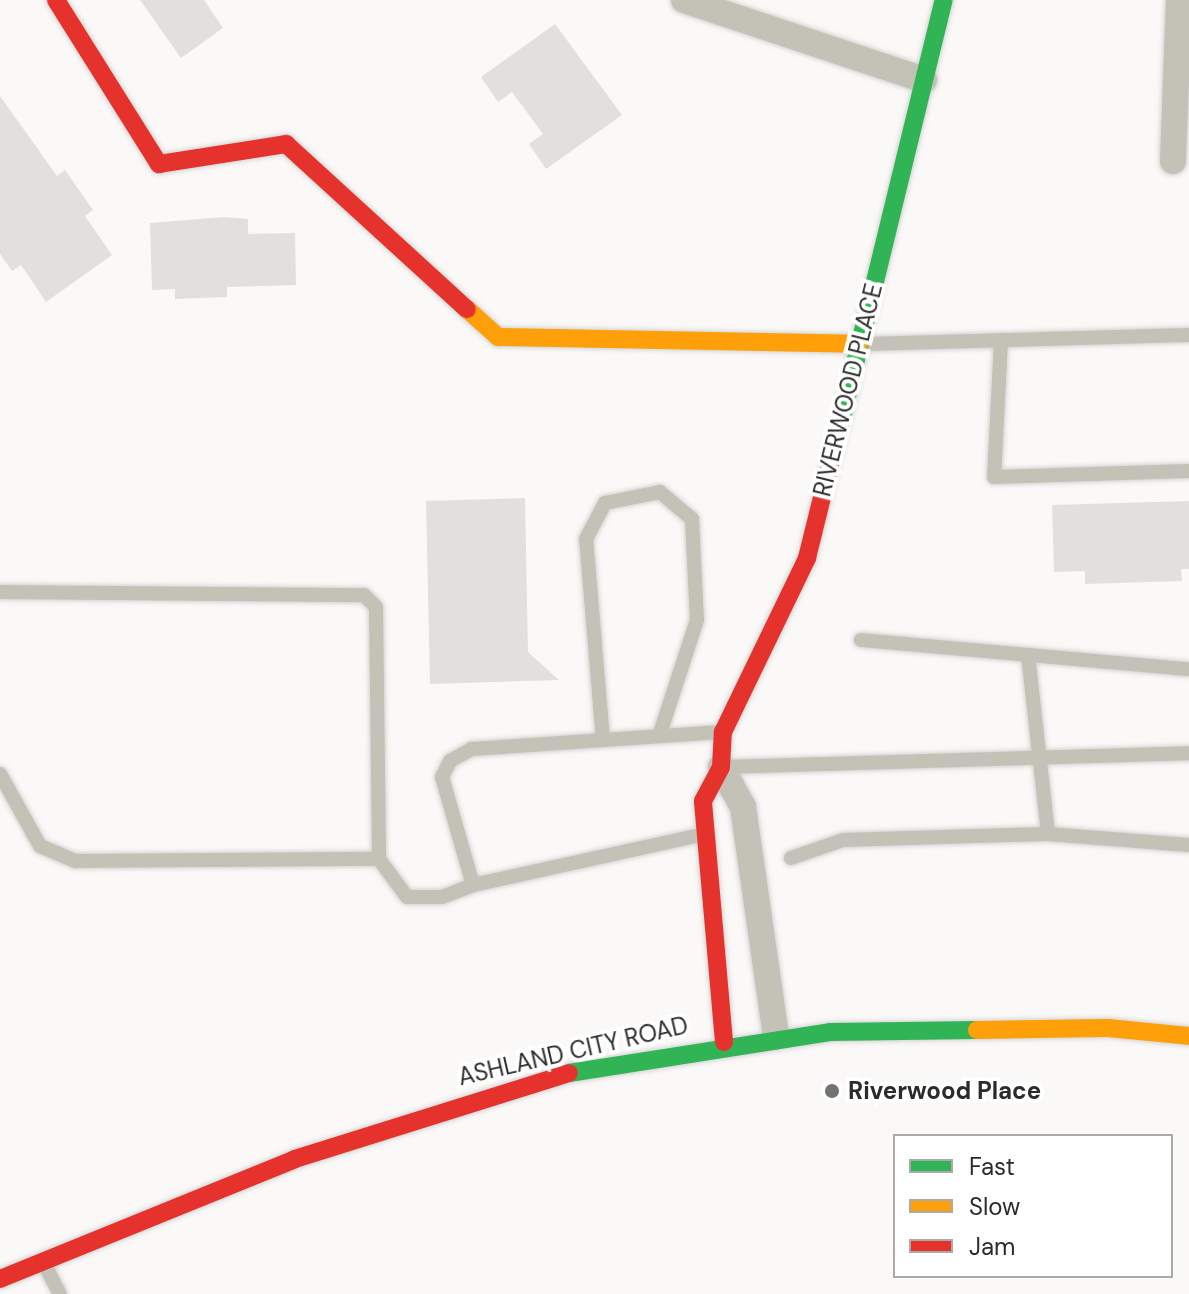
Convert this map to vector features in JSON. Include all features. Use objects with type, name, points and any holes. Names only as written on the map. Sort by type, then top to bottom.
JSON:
[{"type":"main road","points":[[56,0],[159,164],[286,144],[498,337],[859,344]]},
{"type":"main road","name":"RIVERWOOD PLACE","points":[[724,1042],[703,801],[721,767],[723,732],[807,558],[944,0]]},
{"type":"main road","name":"ASHLAND CITY ROAD","points":[[0,1279],[204,1192],[425,1113],[594,1066],[724,1042],[968,1027],[1189,1036]]},
{"type":"street","points":[[684,0],[924,80]]},
{"type":"street","points":[[1173,161],[1179,0]]},
{"type":"street","points":[[721,767],[743,807],[776,1037]]},
{"type":"lane","points":[[859,344],[1189,335]]},
{"type":"lane","points":[[1001,340],[994,477],[1189,471]]},
{"type":"lane","points":[[603,740],[586,539],[605,503],[660,492],[692,519],[697,620],[659,736]]},
{"type":"lane","points":[[0,592],[364,595],[376,607],[379,859],[407,897],[442,897],[473,885],[705,834]]},
{"type":"lane","points":[[861,640],[1189,669]]},
{"type":"lane","points":[[1028,655],[1048,834]]},
{"type":"lane","points":[[473,885],[442,777],[450,761],[472,749],[723,732]]},
{"type":"lane","points":[[721,767],[1041,754],[1189,753]]},
{"type":"lane","points":[[0,774],[40,846],[76,861],[379,859]]},
{"type":"lane","points":[[791,858],[843,840],[1048,834],[1189,845]]},
{"type":"lane","points":[[43,1261],[60,1294]]},
{"type":"building","points":[[140,0],[204,0],[223,28],[181,58]]},
{"type":"building","points":[[555,24],[622,115],[546,169],[529,144],[543,134],[512,92],[498,102],[481,77]]},
{"type":"building","points":[[0,96],[57,176],[65,170],[93,210],[85,216],[112,255],[46,302],[21,265],[12,271],[0,254]]},
{"type":"building","points":[[224,217],[248,219],[248,234],[295,233],[296,285],[227,287],[227,297],[175,299],[175,289],[152,290],[150,223]]},
{"type":"building","points":[[525,498],[528,652],[559,680],[430,684],[426,501]]},
{"type":"building","points":[[1189,501],[1189,569],[1181,569],[1182,581],[1085,584],[1085,571],[1054,572],[1052,505]]},
{"type":"traffic: fast","points":[[841,421],[944,0]]},
{"type":"traffic: fast","points":[[569,1073],[830,1032],[977,1030]]},
{"type":"traffic: slow","points":[[467,309],[498,337],[859,344]]},
{"type":"traffic: slow","points":[[977,1030],[1108,1028],[1189,1036]]},
{"type":"traffic: jam","points":[[56,0],[159,164],[286,144],[467,309]]},
{"type":"traffic: jam","points":[[724,1042],[703,801],[721,767],[723,732],[807,558],[841,421]]},
{"type":"traffic: jam","points":[[0,1279],[295,1159],[569,1073]]},
{"type":"place","name":"Riverwood Place","points":[[832,1091]]}]
